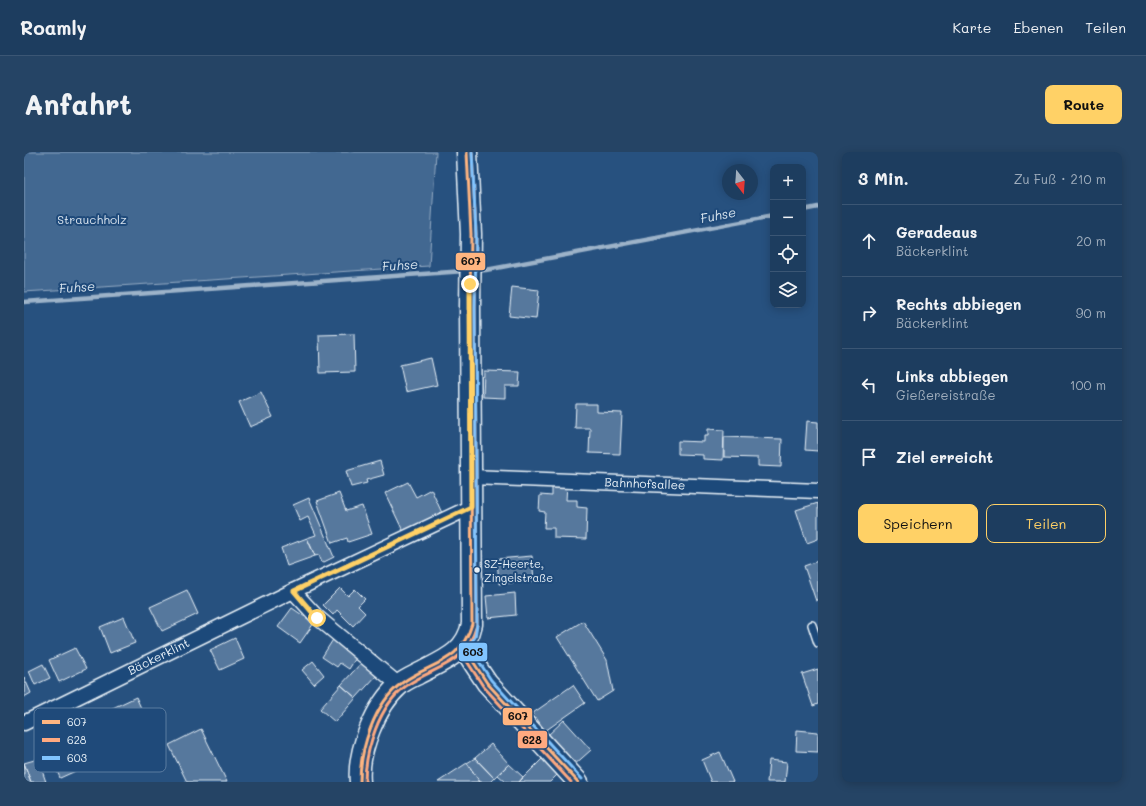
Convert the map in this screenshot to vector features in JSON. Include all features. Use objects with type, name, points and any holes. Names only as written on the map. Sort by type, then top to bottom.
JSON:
[{"type":"main road","points":[[360,782],[363,750],[371,725],[382,705],[399,685],[448,658],[463,646],[470,635],[472,624],[471,234],[467,152]]},
{"type":"main road","points":[[463,646],[487,683],[578,782]]},
{"type":"street","name":"Bahnhofsallee","points":[[471,477],[818,491]]},
{"type":"street","name":"Bäckerklint","points":[[55,708],[294,591],[471,507]]},
{"type":"street","points":[[294,591],[317,618],[399,685]]},
{"type":"street","name":"Bäckerklint","points":[[24,723],[34,718]]},
{"type":"lane","points":[[812,625],[818,643]]},
{"type":"green space","name":"Strauchholz","points":[[24,152],[436,152],[429,266],[24,292]]},
{"type":"building","points":[[512,287],[539,290],[536,319],[509,316]]},
{"type":"building","points":[[354,334],[355,372],[320,373],[319,335]]},
{"type":"building","points":[[431,358],[437,385],[406,392],[400,365]]},
{"type":"building","points":[[484,371],[520,372],[519,386],[505,386],[505,398],[483,397]]},
{"type":"building","points":[[261,392],[273,417],[250,427],[239,402]]},
{"type":"building","points":[[576,404],[597,404],[597,412],[622,413],[620,454],[589,453],[590,428],[575,428]]},
{"type":"building","points":[[807,421],[818,422],[818,451],[805,450]]},
{"type":"building","points":[[708,429],[724,430],[723,460],[703,459],[703,455],[678,454],[678,441],[704,442],[704,436],[708,436]]},
{"type":"building","points":[[724,437],[782,439],[781,467],[758,466],[758,458],[724,457]]},
{"type":"building","points":[[380,461],[384,475],[366,480],[367,483],[351,487],[346,471]]},
{"type":"building","points":[[408,482],[416,497],[431,489],[442,513],[403,531],[385,493]]},
{"type":"building","points":[[552,483],[567,484],[566,500],[577,500],[577,507],[587,508],[586,539],[554,538],[554,528],[544,528],[545,512],[539,511],[540,495],[552,496]]},
{"type":"building","points":[[339,493],[346,511],[362,506],[372,534],[348,542],[347,538],[332,543],[317,501]]},
{"type":"building","points":[[309,498],[334,557],[322,563],[319,555],[315,556],[307,538],[316,535],[308,517],[300,521],[293,505]]},
{"type":"building","points":[[818,503],[818,539],[807,543],[796,510]]},
{"type":"building","points":[[307,538],[315,556],[287,566],[281,548]]},
{"type":"building","points":[[532,556],[534,581],[499,584],[497,559]]},
{"type":"building","points":[[818,561],[818,600],[816,601],[804,566]]},
{"type":"building","points":[[340,588],[348,596],[355,589],[365,599],[358,606],[365,613],[353,626],[337,610],[333,615],[323,605]]},
{"type":"building","points":[[187,590],[198,614],[162,631],[150,607]]},
{"type":"building","points":[[515,593],[516,615],[488,618],[486,596]]},
{"type":"building","points":[[292,608],[314,623],[300,643],[278,627]]},
{"type":"building","points":[[124,617],[135,643],[110,653],[100,627]]},
{"type":"building","points":[[583,621],[607,660],[613,691],[597,701],[557,637]]},
{"type":"building","points":[[235,638],[244,659],[220,670],[210,650]]},
{"type":"building","points":[[334,638],[359,653],[349,669],[340,663],[337,667],[322,657]]},
{"type":"building","points":[[75,648],[86,669],[59,682],[49,660]]},
{"type":"building","points":[[313,661],[324,675],[314,684],[302,670]]},
{"type":"building","points":[[362,662],[377,675],[356,698],[341,685]]},
{"type":"building","points":[[43,664],[50,678],[35,685],[29,671]]},
{"type":"building","points":[[818,669],[818,704],[813,706],[802,674]]},
{"type":"building","points":[[24,677],[31,693],[24,697]]},
{"type":"building","points":[[341,685],[356,698],[335,722],[320,709]]},
{"type":"building","points":[[573,685],[585,703],[545,731],[533,713]]},
{"type":"building","points":[[136,697],[141,708],[113,708]]},
{"type":"building","points":[[564,720],[591,750],[573,766],[547,736]]},
{"type":"building","points":[[201,729],[227,782],[187,782],[169,745]]},
{"type":"building","points":[[797,730],[818,732],[818,752],[796,751]]},
{"type":"building","points":[[491,744],[509,764],[494,778],[475,758]]},
{"type":"building","points":[[720,752],[733,782],[711,782],[702,760]]},
{"type":"building","points":[[545,756],[560,772],[550,782],[519,782]]},
{"type":"building","points":[[475,758],[494,778],[490,782],[480,782],[467,763]]},
{"type":"building","points":[[34,760],[34,772],[43,772],[46,782],[31,782],[24,763]]},
{"type":"building","points":[[769,760],[787,762],[785,782],[767,782]]},
{"type":"building","points":[[24,763],[31,782],[24,782]]},
{"type":"building","points":[[467,763],[480,782],[438,782]]},
{"type":"building","points":[[509,764],[523,777],[519,782],[506,782],[498,775]]},
{"type":"building","points":[[58,772],[73,772],[60,778]]},
{"type":"waterway","name":"Fuhse","points":[[806,209],[818,207]]},
{"type":"waterway","name":"Fuhse","points":[[475,271],[770,217]]},
{"type":"waterway","name":"Fuhse","points":[[24,302],[465,271]]},
{"type":"transit line","name":"607","points":[[360,782],[363,756],[370,728],[384,702],[402,683],[452,655],[467,637],[472,624],[471,234],[467,152]]},
{"type":"transit line","name":"628","points":[[365,782],[371,743],[375,730],[388,705],[396,694],[406,686],[457,657],[472,639],[477,625],[476,234],[472,152]]},
{"type":"transit line","name":"603","points":[[472,152],[476,234],[477,624],[475,637],[469,646],[491,680],[582,779]]},
{"type":"transit line","name":"607","points":[[463,646],[487,683],[578,782]]},
{"type":"transit line","name":"628","points":[[459,649],[483,686],[571,782]]},
{"type":"place","name":"SZ-Heerte, Zingelstraße","points":[[477,570]]},
{"type":"route","points":[[317,618],[294,591],[471,507],[470,284]]}]
